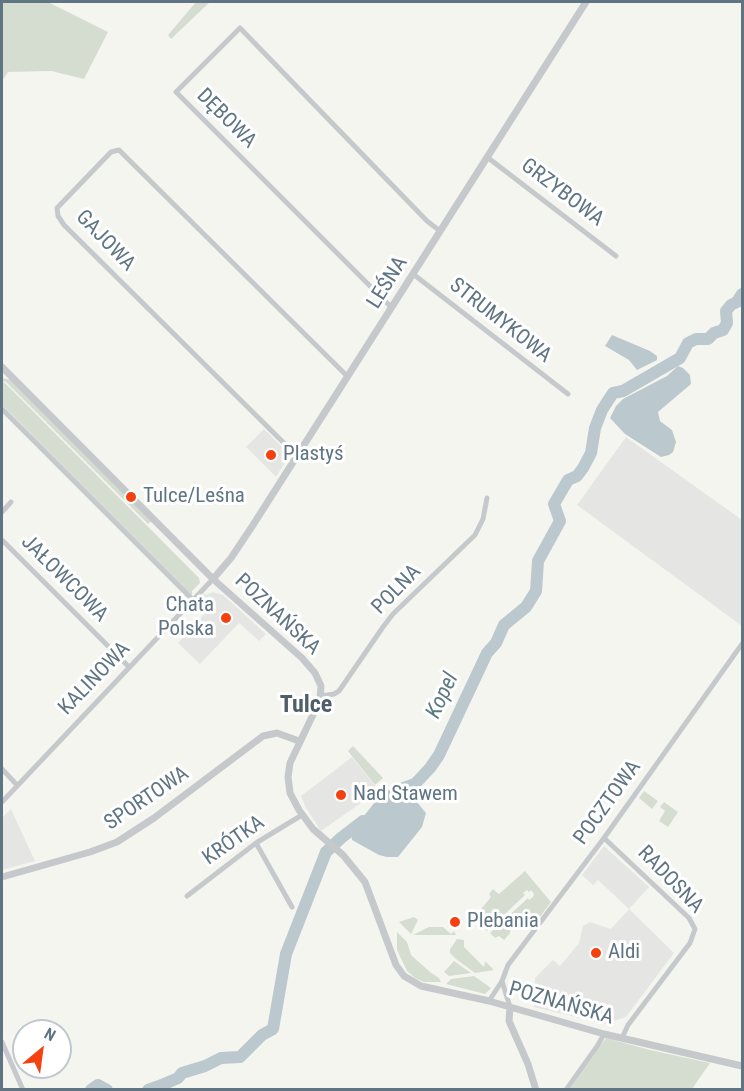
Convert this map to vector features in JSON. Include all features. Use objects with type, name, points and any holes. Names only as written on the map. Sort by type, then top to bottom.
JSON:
[{"type":"street","name":"LEŚNA","points":[[213,579],[231,558],[297,456],[586,2]]},
{"type":"street","name":"DĘBOWA","points":[[391,308],[176,92],[240,28],[427,221],[440,231]]},
{"type":"street","name":"GAJOWA","points":[[297,456],[64,225],[58,216],[57,208],[111,152],[119,150],[347,376]]},
{"type":"street","name":"GRZYBOWA","points":[[487,157],[616,256]]},
{"type":"street","name":"STRUMYKOWA","points":[[413,274],[568,394]]},
{"type":"street","name":"POZNAŃSKA","points":[[2,370],[213,579],[310,666],[318,677],[321,696],[290,763],[288,777],[292,797],[313,829],[358,871],[365,882],[396,965],[404,976],[421,986],[489,1001],[604,1034],[742,1066]]},
{"type":"street","points":[[2,409],[193,600]]},
{"type":"street","name":"POLNA","points":[[321,696],[339,691],[393,614],[475,535],[483,519],[488,498]]},
{"type":"street","points":[[2,512],[11,502]]},
{"type":"street","name":"JAŁOWCOWA","points":[[2,540],[129,667]]},
{"type":"street","name":"KALINOWA","points":[[2,802],[213,579]]},
{"type":"street","name":"POCZTOWA","points":[[489,1001],[502,981],[508,965],[604,838],[742,644]]},
{"type":"street","name":"SPORTOWA","points":[[2,877],[90,852],[124,838],[262,736],[277,733],[299,741]]},
{"type":"street","points":[[2,770],[17,785]]},
{"type":"street","name":"KRÓTKA","points":[[186,896],[256,843],[302,815]]},
{"type":"street","name":"RADOSNA","points":[[604,838],[690,918],[695,929],[690,943],[628,1026],[622,1038]]},
{"type":"street","points":[[256,843],[292,906]]},
{"type":"street","points":[[502,981],[510,1007],[509,1021],[536,1089]]},
{"type":"street","points":[[566,1089],[604,1034]]},
{"type":"street","points":[[2,1042],[23,1089]]},
{"type":"shaded area","points":[[2,2],[48,2],[108,32],[84,79],[51,71],[8,72],[2,81]]},
{"type":"shaded area","points":[[196,2],[210,2],[171,39],[168,35]]},
{"type":"shaded area","points":[[612,335],[650,351],[657,356],[657,360],[637,370],[629,360],[605,346]]},
{"type":"shaded area","points":[[678,366],[690,375],[691,384],[658,412],[660,421],[672,430],[676,442],[673,452],[661,457],[625,434],[610,418],[616,406],[623,399],[667,376]]},
{"type":"shaded area","points":[[2,378],[12,380],[152,521],[148,524],[6,382],[2,381]]},
{"type":"shaded area","points":[[2,382],[199,578],[200,583],[192,591],[192,596],[2,405]]},
{"type":"shaded area","name":"Plastyś","points":[[264,429],[286,451],[287,459],[276,477],[246,447]]},
{"type":"shaded area","points":[[626,437],[742,520],[742,626],[577,505]]},
{"type":"shaded area","points":[[213,592],[223,595],[266,634],[259,641],[239,623],[200,664],[178,643],[204,614],[194,604],[204,593],[206,595]]},
{"type":"shaded area","points":[[353,746],[383,778],[375,785],[348,751]]},
{"type":"shaded area","points":[[352,757],[375,786],[372,795],[321,831],[301,796]]},
{"type":"shaded area","points":[[393,788],[416,801],[426,813],[422,827],[398,857],[387,857],[352,840],[351,832],[379,797]]},
{"type":"shaded area","points":[[644,791],[658,801],[652,809],[639,798]]},
{"type":"shaded area","points":[[664,802],[678,812],[668,827],[659,821],[665,811],[660,807]]},
{"type":"shaded area","points":[[11,809],[35,861],[2,870],[2,818]]},
{"type":"shaded area","points":[[604,846],[649,887],[629,909],[598,880],[593,885],[582,875]]},
{"type":"shaded area","points":[[525,871],[551,902],[534,925],[523,917],[511,926],[510,933],[504,940],[499,936],[495,938],[490,933],[528,898],[529,900],[533,897],[531,890],[523,893],[525,895],[487,931],[472,920],[491,897],[489,894],[493,889],[499,894]]},
{"type":"shaded area","points":[[629,909],[674,953],[626,1017],[605,1024],[534,1007],[535,978],[553,960],[560,966],[579,943],[583,926],[590,922],[611,929]]},
{"type":"shaded area","points":[[414,917],[418,920],[411,934],[399,922]]},
{"type":"shaded area","points":[[429,927],[443,927],[451,934],[454,931],[456,935],[413,935]]},
{"type":"shaded area","points":[[397,932],[407,942],[411,955],[441,982],[424,982],[407,971],[397,950]]},
{"type":"shaded area","points":[[457,939],[464,940],[464,947],[484,967],[485,961],[494,970],[475,973],[456,959],[450,953],[450,949]]},
{"type":"shaded area","points":[[454,961],[471,973],[449,976],[444,972]]},
{"type":"shaded area","points":[[474,976],[491,988],[485,994],[446,984],[451,979]]},
{"type":"shaded area","points":[[606,1038],[710,1063],[692,1089],[570,1089]]},
{"type":"waterway","name":"Kopel","points":[[387,800],[398,790],[415,784],[430,768],[439,755],[487,653],[496,643],[504,625],[526,607],[536,591],[538,561],[560,521],[554,504],[568,480],[577,476],[591,453],[595,428],[602,410],[613,393],[623,391],[680,358],[688,343],[696,339],[708,339],[714,333],[723,330],[727,323],[726,311],[737,302],[742,294]]},
{"type":"waterway","name":"Kopel","points":[[148,1090],[178,1078],[182,1073],[221,1058],[240,1057],[262,1035],[273,1029],[286,954],[326,852],[363,821]]},
{"type":"waterway","name":"Kopel","points":[[91,1090],[98,1085],[107,1090]]},
{"type":"place","name":"Plastyś","points":[[271,455]]},
{"type":"place","name":"Tulce/Leśna","points":[[131,497]]},
{"type":"place","name":"Chata Polska","points":[[226,618]]},
{"type":"place","name":"Nad Stawem","points":[[341,795]]},
{"type":"place","name":"Plebania","points":[[455,922]]},
{"type":"place","name":"Aldi","points":[[596,953]]},
{"type":"district","name":"Tulce","points":[[306,706]]}]
